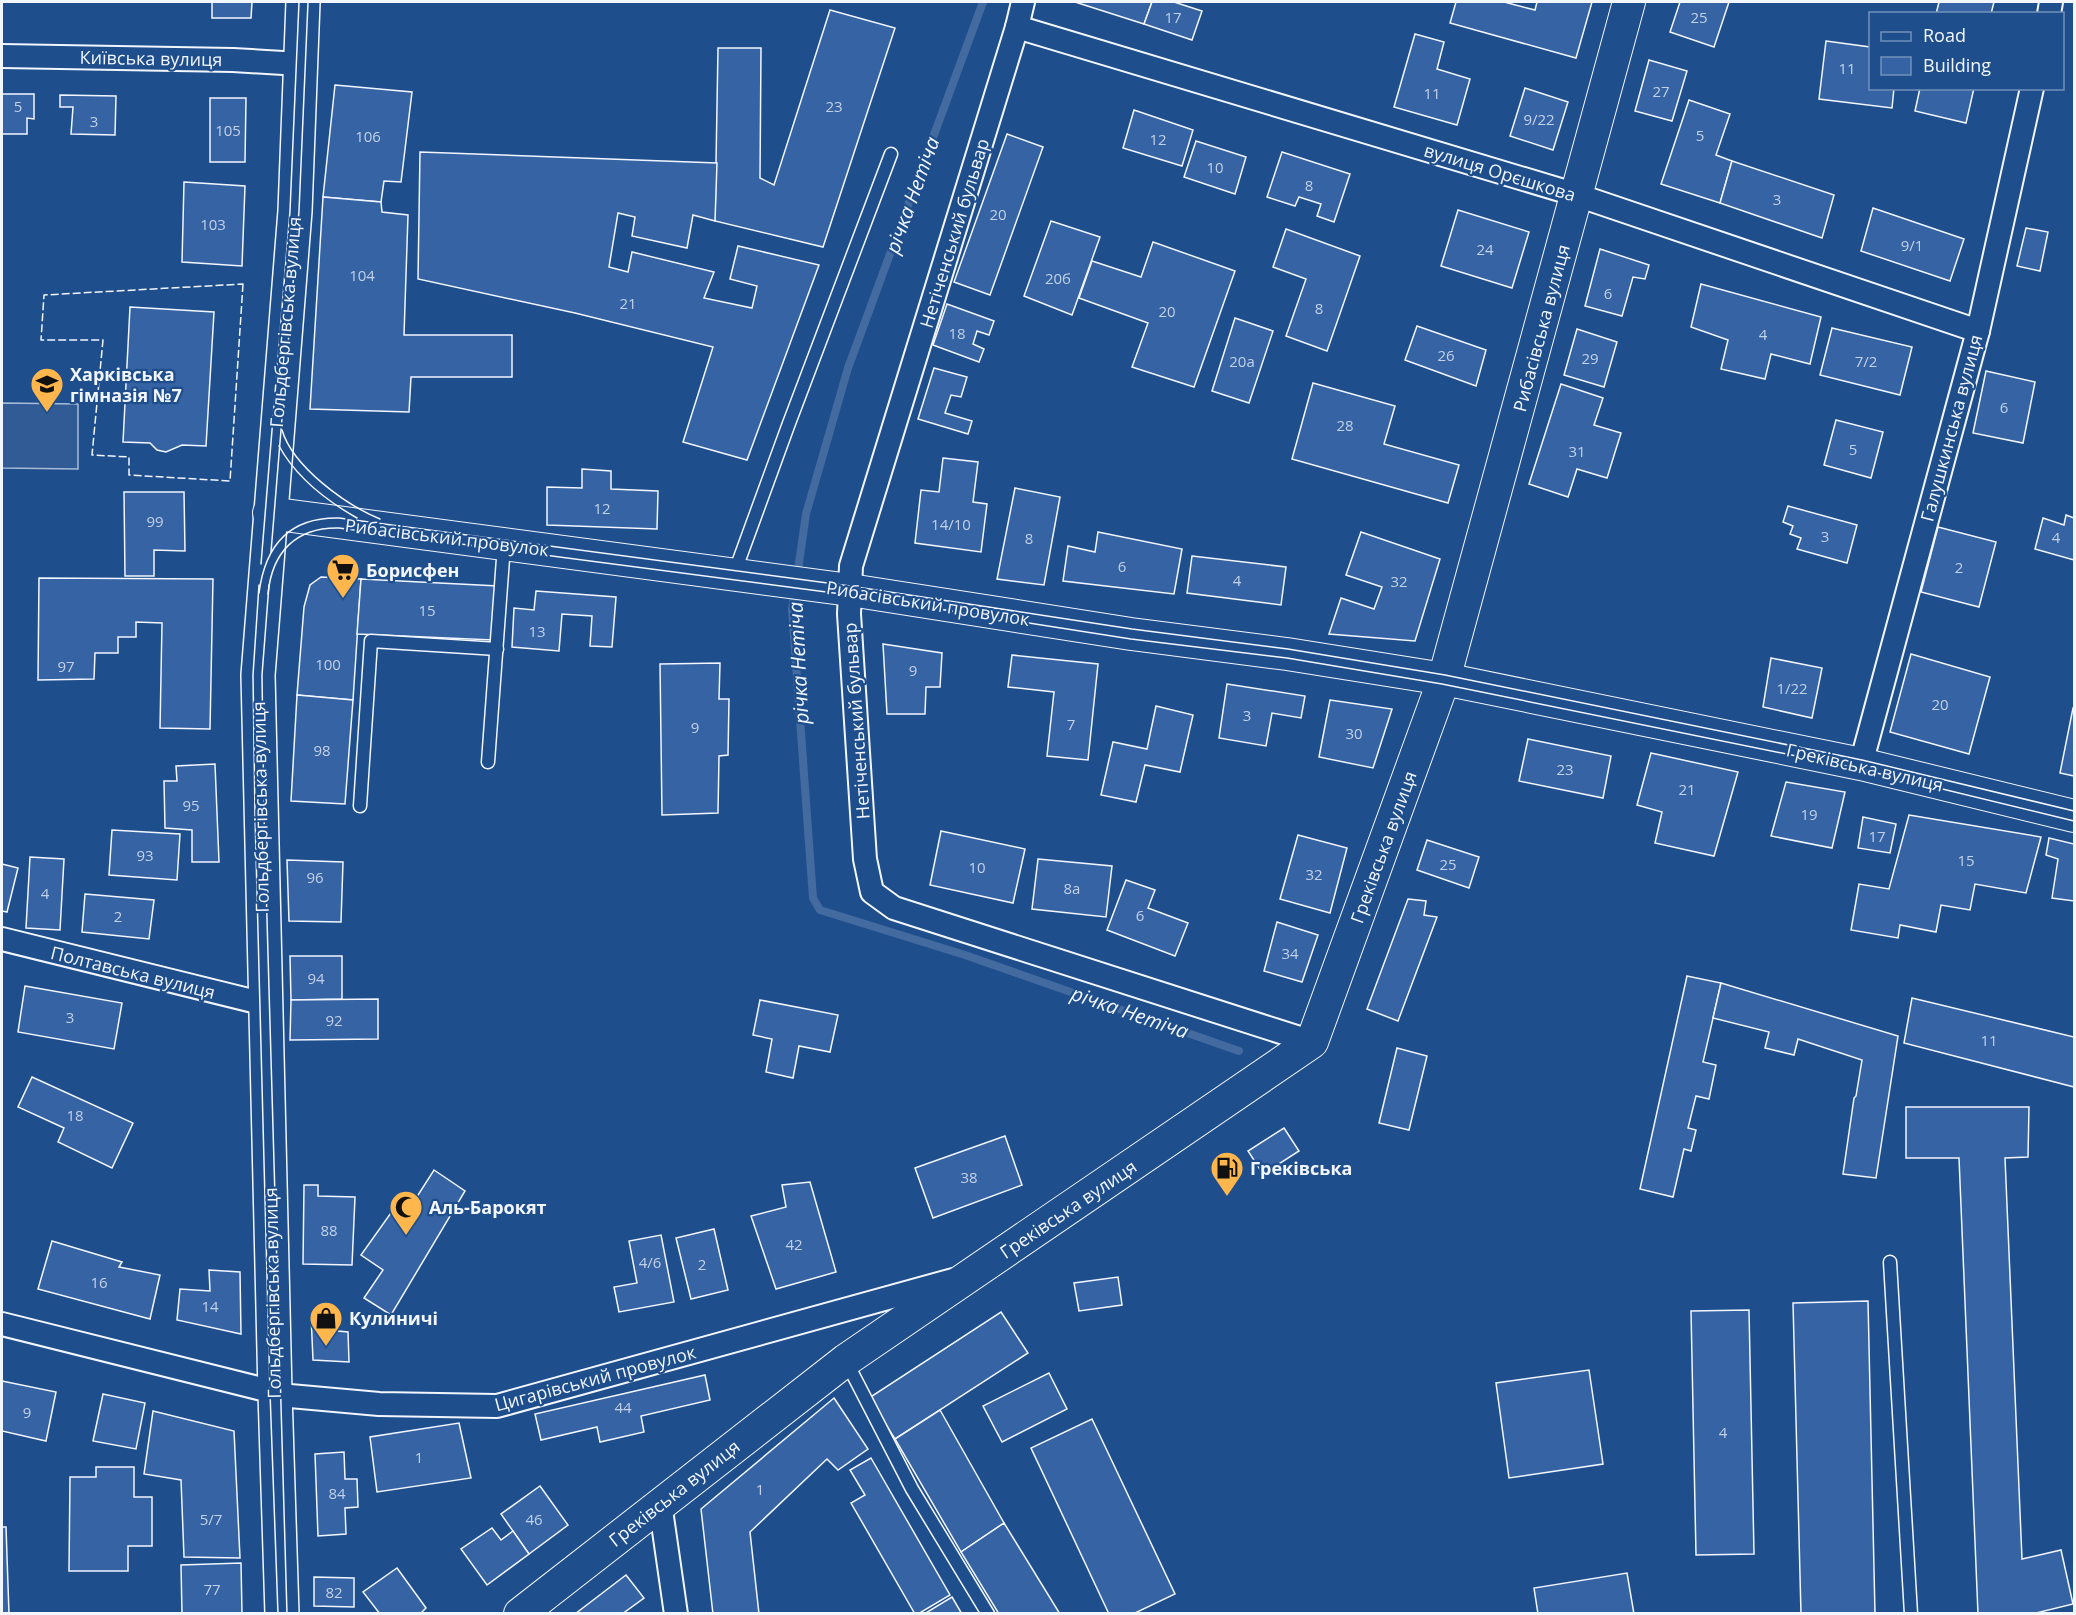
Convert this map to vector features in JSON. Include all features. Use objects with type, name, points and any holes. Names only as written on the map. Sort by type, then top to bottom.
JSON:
[{"type":"main road","name":"Гольдбергівська вулиця","points":[[282,1614],[258,675],[269,513],[295,211],[303,2]]},
{"type":"street","name":"Нетіченський бульвар","points":[[1023,2],[851,566],[849,614],[865,859],[872,892],[894,908],[1312,1042]]},
{"type":"street","name":"Рибасівська вулиця","points":[[1447,667],[1629,2]]},
{"type":"street","name":"вулиця Орєшкова","points":[[1017,27],[1577,195],[1978,331]]},
{"type":"street","name":"Київська вулиця","points":[[2,56],[233,60],[300,64]]},
{"type":"street","name":"Галушкинська вулиця","points":[[1861,764],[1978,331],[2032,90]]},
{"type":"street","name":"Рибасівський провулок","points":[[269,513],[850,591],[1131,634],[1287,654],[1447,667]]},
{"type":"street","name":"Греківська вулиця","points":[[519,1614],[846,1360],[1312,1042],[1447,667],[2074,816]]},
{"type":"street","name":"Полтавська вулиця","points":[[2,939],[265,1004]]},
{"type":"street","name":"Цигарівський провулок","points":[[2,1324],[290,1396],[379,1404],[497,1406],[972,1275]]},
{"type":"street","points":[[660,1503],[676,1614]]},
{"type":"lane","points":[[733,576],[891,154]]},
{"type":"lane","points":[[488,762],[504,544]]},
{"type":"lane","points":[[360,806],[371,641],[497,649]]},
{"type":"lane","points":[[1890,1262],[1911,1614]]},
{"type":"lane","points":[[846,1360],[912,1489],[988,1614]]},
{"type":"shaded area","points":[[2,403],[78,404],[78,469],[2,468]]},
{"type":"building","points":[[212,2],[252,2],[251,18],[212,18]]},
{"type":"building","points":[[1075,2],[1152,2],[1144,24]]},
{"type":"building","points":[[1152,2],[1174,2],[1202,11],[1192,40],[1144,24]]},
{"type":"building","points":[[1456,2],[1504,2],[1535,10],[1537,2],[1592,2],[1576,58],[1450,23]]},
{"type":"building","points":[[1680,2],[1729,2],[1714,47],[1670,32]]},
{"type":"building","points":[[1939,2],[1994,2],[1992,12],[1936,12]]},
{"type":"building","points":[[830,10],[895,28],[823,247],[715,221],[718,48],[761,48],[760,178],[774,185]]},
{"type":"building","points":[[1415,34],[1444,42],[1437,69],[1470,79],[1457,125],[1394,107]]},
{"type":"building","points":[[1826,41],[1869,47],[1869,90],[1894,90],[1892,108],[1819,99]]},
{"type":"building","points":[[1649,60],[1687,71],[1672,121],[1635,111]]},
{"type":"building","points":[[335,85],[412,92],[401,182],[384,181],[381,202],[323,197]]},
{"type":"building","points":[[1525,88],[1568,102],[1553,150],[1510,136]]},
{"type":"building","points":[[1920,90],[1974,90],[1966,123],[1915,111]]},
{"type":"building","points":[[2,94],[34,94],[34,119],[27,118],[27,134],[2,134]]},
{"type":"building","points":[[60,95],[116,96],[115,135],[71,134],[73,107],[60,107]]},
{"type":"building","points":[[210,98],[246,98],[245,162],[210,162]]},
{"type":"building","points":[[1689,100],[1730,114],[1716,155],[1732,161],[1720,203],[1661,184]]},
{"type":"building","points":[[1134,110],[1193,130],[1182,166],[1123,148]]},
{"type":"building","points":[[1007,134],[1043,147],[990,295],[954,282]]},
{"type":"building","points":[[1196,141],[1246,157],[1235,194],[1184,177]]},
{"type":"building","points":[[420,152],[717,163],[715,221],[693,215],[687,248],[632,236],[635,217],[618,213],[609,267],[628,272],[632,252],[714,272],[704,298],[752,308],[757,286],[730,279],[738,246],[819,265],[747,460],[683,442],[713,347],[575,313],[418,279]]},
{"type":"building","points":[[1282,152],[1350,174],[1334,222],[1317,216],[1321,204],[1299,197],[1295,206],[1267,197]]},
{"type":"building","points":[[1732,161],[1834,195],[1822,238],[1720,203]]},
{"type":"building","points":[[184,182],[245,186],[242,266],[182,262]]},
{"type":"building","points":[[323,197],[381,202],[382,212],[408,215],[404,335],[512,335],[512,377],[411,377],[409,412],[310,409]]},
{"type":"building","points":[[1873,208],[1964,239],[1950,281],[1861,251]]},
{"type":"building","points":[[1458,210],[1529,232],[1512,288],[1441,266]]},
{"type":"building","points":[[1051,221],[1100,237],[1072,315],[1024,296]]},
{"type":"building","points":[[2026,228],[2048,232],[2040,271],[2017,266]]},
{"type":"building","points":[[1286,229],[1360,256],[1327,351],[1286,336],[1306,279],[1273,267]]},
{"type":"building","points":[[1153,242],[1235,271],[1194,387],[1132,367],[1148,323],[1079,298],[1092,261],[1141,277]]},
{"type":"building","points":[[1600,249],[1649,265],[1645,279],[1633,277],[1622,316],[1585,306]]},
{"type":"building","points":[[1701,284],[1821,317],[1810,364],[1771,354],[1765,379],[1721,369],[1728,340],[1691,327]]},
{"type":"building","points":[[947,304],[994,321],[989,335],[977,331],[973,344],[984,349],[979,362],[933,345]]},
{"type":"building","points":[[130,307],[214,312],[206,446],[182,445],[166,452],[157,450],[150,443],[123,442]]},
{"type":"building","points":[[1235,318],[1273,331],[1249,403],[1212,391]]},
{"type":"building","points":[[1417,326],[1486,350],[1476,386],[1405,360]]},
{"type":"building","points":[[1832,328],[1912,347],[1900,395],[1820,375]]},
{"type":"building","points":[[1577,329],[1617,342],[1604,387],[1564,375]]},
{"type":"building","points":[[934,368],[967,377],[961,397],[951,395],[945,413],[972,421],[968,434],[918,419]]},
{"type":"building","points":[[1986,371],[2035,382],[2023,443],[1973,433]]},
{"type":"building","points":[[1313,383],[1395,406],[1384,444],[1459,465],[1448,503],[1292,459]]},
{"type":"building","points":[[1561,384],[1603,398],[1594,425],[1621,433],[1607,478],[1577,469],[1568,497],[1529,484]]},
{"type":"building","points":[[1836,420],[1883,432],[1871,478],[1824,465]]},
{"type":"building","points":[[943,458],[978,462],[973,502],[987,504],[981,552],[915,543],[921,490],[939,492]]},
{"type":"building","points":[[582,469],[611,471],[611,489],[658,491],[657,529],[547,525],[547,487],[582,488]]},
{"type":"building","points":[[1015,488],[1060,497],[1044,585],[997,579]]},
{"type":"building","points":[[124,492],[184,492],[185,551],[154,550],[154,576],[125,576]]},
{"type":"building","points":[[1788,506],[1857,525],[1847,563],[1797,549],[1801,538],[1790,534],[1793,526],[1783,522]]},
{"type":"building","points":[[2066,515],[2074,518],[2074,560],[2035,549],[2043,518],[2064,525]]},
{"type":"building","points":[[1938,527],[1996,542],[1979,607],[1921,592]]},
{"type":"building","points":[[1098,532],[1182,549],[1174,594],[1063,581],[1068,546],[1095,552]]},
{"type":"building","points":[[1361,532],[1440,559],[1415,641],[1329,634],[1341,598],[1374,609],[1382,587],[1346,575]]},
{"type":"building","points":[[1192,556],[1286,567],[1281,605],[1187,593]]},
{"type":"building","points":[[321,577],[361,579],[353,700],[297,695],[304,607],[310,585]]},
{"type":"building","points":[[39,578],[213,579],[210,729],[160,728],[162,623],[136,622],[136,637],[118,637],[118,653],[95,653],[94,679],[38,680]]},
{"type":"building","points":[[361,579],[498,586],[493,640],[357,634]]},
{"type":"building","points":[[536,591],[616,597],[612,647],[590,646],[592,616],[562,614],[559,651],[512,647],[514,608],[534,610]]},
{"type":"building","points":[[883,644],[942,653],[940,687],[926,687],[925,714],[887,714]]},
{"type":"building","points":[[1911,654],[1990,677],[1969,754],[1890,732]]},
{"type":"building","points":[[1012,655],[1098,664],[1088,760],[1047,756],[1054,692],[1008,687]]},
{"type":"building","points":[[1771,658],[1822,668],[1812,718],[1763,707]]},
{"type":"building","points":[[720,663],[719,699],[729,699],[728,755],[719,756],[718,813],[662,815],[660,664]]},
{"type":"building","points":[[1227,684],[1305,696],[1301,718],[1272,713],[1266,746],[1219,738]]},
{"type":"building","points":[[297,695],[353,700],[345,804],[291,801]]},
{"type":"building","points":[[1330,700],[1392,709],[1373,768],[1319,757]]},
{"type":"building","points":[[1156,706],[1193,715],[1180,772],[1145,765],[1136,802],[1101,795],[1113,742],[1147,749]]},
{"type":"building","points":[[2074,708],[2074,776],[2060,773]]},
{"type":"building","points":[[1528,739],[1611,756],[1603,798],[1519,781]]},
{"type":"building","points":[[1651,753],[1738,772],[1714,856],[1655,843],[1662,812],[1637,805]]},
{"type":"building","points":[[215,764],[219,862],[192,862],[192,830],[165,828],[164,781],[177,781],[176,766]]},
{"type":"building","points":[[1786,782],[1845,792],[1832,848],[1771,836]]},
{"type":"building","points":[[1909,815],[2041,837],[2026,893],[1975,884],[1970,910],[1941,905],[1936,932],[1900,925],[1898,938],[1851,930],[1859,884],[1889,889]]},
{"type":"building","points":[[1863,817],[1896,824],[1890,853],[1858,848]]},
{"type":"building","points":[[112,830],[180,834],[177,880],[109,875]]},
{"type":"building","points":[[941,831],[1025,849],[1013,903],[930,885]]},
{"type":"building","points":[[1298,835],[1347,848],[1330,913],[1280,899]]},
{"type":"building","points":[[2049,838],[2074,844],[2074,901],[2052,898],[2058,859],[2046,855]]},
{"type":"building","points":[[1427,840],[1479,857],[1469,888],[1417,870]]},
{"type":"building","points":[[30,857],[64,859],[60,930],[26,928]]},
{"type":"building","points":[[1038,859],[1112,866],[1106,917],[1032,909]]},
{"type":"building","points":[[287,860],[343,862],[341,922],[289,921]]},
{"type":"building","points":[[2,864],[18,868],[7,912],[2,911]]},
{"type":"building","points":[[1126,880],[1155,890],[1148,908],[1188,923],[1175,956],[1107,930]]},
{"type":"building","points":[[85,894],[154,900],[149,939],[82,932]]},
{"type":"building","points":[[1408,899],[1426,901],[1424,915],[1437,917],[1398,1021],[1367,1009]]},
{"type":"building","points":[[1277,922],[1318,935],[1302,982],[1264,971]]},
{"type":"building","points":[[290,956],[342,956],[342,999],[291,1000]]},
{"type":"building","points":[[1687,976],[1721,983],[1703,1062],[1716,1065],[1709,1099],[1696,1096],[1688,1128],[1696,1130],[1691,1151],[1684,1149],[1673,1197],[1640,1189]]},
{"type":"building","points":[[1721,983],[1898,1036],[1876,1178],[1843,1174],[1862,1060],[1798,1039],[1794,1055],[1765,1048],[1769,1032],[1713,1018]]},
{"type":"building","points":[[25,986],[122,1003],[114,1049],[18,1032]]},
{"type":"building","points":[[1912,998],[2074,1037],[2074,1087],[1904,1043]]},
{"type":"building","points":[[378,999],[378,1039],[290,1040],[291,1000]]},
{"type":"building","points":[[760,1000],[838,1015],[830,1052],[799,1046],[793,1078],[766,1072],[772,1039],[753,1035]]},
{"type":"building","points":[[1397,1048],[1427,1056],[1409,1130],[1379,1123]]},
{"type":"building","points":[[32,1077],[133,1123],[112,1168],[58,1142],[64,1128],[18,1107]]},
{"type":"building","points":[[1906,1107],[2029,1107],[2028,1157],[2005,1158],[2022,1559],[2061,1550],[2073,1604],[2032,1614],[1978,1614],[1959,1158],[1906,1158]]},
{"type":"building","points":[[1284,1128],[1299,1151],[1263,1174],[1248,1151]]},
{"type":"building","points":[[1005,1136],[1022,1185],[933,1218],[915,1168]]},
{"type":"building","name":"Аль-Барокят","points":[[434,1170],[465,1191],[391,1315],[364,1298],[383,1270],[361,1255],[393,1210],[404,1217]]},
{"type":"building","points":[[810,1182],[836,1272],[776,1289],[751,1216],[786,1207],[782,1185]]},
{"type":"building","points":[[304,1185],[318,1185],[318,1196],[355,1197],[352,1265],[303,1264]]},
{"type":"building","points":[[714,1229],[728,1290],[691,1299],[676,1238]]},
{"type":"building","points":[[661,1235],[674,1302],[619,1312],[614,1287],[637,1283],[629,1241]]},
{"type":"building","points":[[52,1241],[122,1262],[119,1267],[160,1275],[150,1319],[38,1289]]},
{"type":"building","points":[[209,1270],[240,1272],[241,1334],[177,1320],[180,1289],[210,1291]]},
{"type":"building","points":[[1118,1277],[1122,1305],[1079,1311],[1074,1283]]},
{"type":"building","points":[[1868,1301],[1875,1614],[1801,1614],[1793,1303]]},
{"type":"building","points":[[1749,1310],[1754,1554],[1696,1555],[1691,1311]]},
{"type":"building","points":[[1001,1312],[1028,1353],[895,1439],[869,1398]]},
{"type":"building","points":[[337,1313],[338,1331],[348,1332],[349,1362],[313,1360],[311,1315]]},
{"type":"building","points":[[1589,1370],[1603,1464],[1509,1478],[1496,1383]]},
{"type":"building","points":[[1049,1373],[1067,1409],[1002,1442],[983,1406]]},
{"type":"building","points":[[705,1375],[710,1400],[641,1416],[644,1432],[600,1442],[597,1427],[541,1440],[535,1414]]},
{"type":"building","points":[[2,1381],[56,1392],[46,1441],[2,1431]]},
{"type":"building","points":[[103,1394],[145,1403],[136,1449],[93,1441]]},
{"type":"building","points":[[834,1398],[868,1449],[838,1470],[827,1459],[750,1532],[759,1614],[713,1614],[701,1509]]},
{"type":"building","points":[[940,1410],[1004,1523],[961,1552],[895,1439]]},
{"type":"building","points":[[153,1411],[234,1431],[240,1558],[184,1557],[181,1480],[144,1474]]},
{"type":"building","points":[[1092,1419],[1175,1594],[1133,1614],[1109,1614],[1031,1448]]},
{"type":"building","points":[[459,1423],[471,1478],[377,1492],[370,1437]]},
{"type":"building","points":[[344,1452],[345,1479],[357,1479],[358,1507],[345,1508],[346,1534],[318,1536],[315,1454]]},
{"type":"building","points":[[871,1458],[950,1595],[918,1614],[915,1614],[851,1503],[865,1495],[850,1470]]},
{"type":"building","points":[[96,1467],[134,1467],[134,1497],[152,1497],[152,1546],[128,1546],[128,1571],[69,1571],[70,1477],[96,1477]]},
{"type":"building","points":[[540,1486],[568,1525],[529,1554],[501,1514]]},
{"type":"building","points":[[1004,1523],[1060,1614],[999,1614],[961,1552]]},
{"type":"building","points":[[2,1527],[6,1527],[9,1614],[2,1614]]},
{"type":"building","points":[[492,1528],[501,1540],[513,1531],[529,1554],[487,1585],[461,1549]]},
{"type":"building","points":[[241,1563],[242,1614],[182,1614],[181,1565]]},
{"type":"building","points":[[397,1568],[426,1608],[420,1614],[380,1614],[363,1592]]},
{"type":"building","points":[[1627,1573],[1634,1614],[1538,1614],[1534,1588]]},
{"type":"building","points":[[626,1575],[644,1598],[622,1614],[575,1614]]},
{"type":"building","points":[[314,1577],[354,1578],[354,1607],[314,1606]]},
{"type":"building","points":[[952,1597],[962,1614],[924,1614]]},
{"type":"waterway","name":"річка Нетіча","points":[[797,577],[806,514],[848,368],[983,2]]},
{"type":"waterway","name":"річка Нетіча","points":[[795,589],[792,609],[813,898],[820,910],[965,955],[1239,1051]]},
{"type":"tram line","points":[[261,564],[290,211],[299,2]]},
{"type":"tram line","points":[[271,552],[299,211],[308,2]]},
{"type":"tram line","points":[[282,430],[297,458],[322,483],[366,513],[380,519]]},
{"type":"tram line","points":[[279,446],[303,478],[335,504],[357,518]]},
{"type":"tram line","points":[[259,593],[267,561],[282,538],[293,529],[306,523],[339,518],[850,586],[1132,629],[1288,649],[1445,675],[1862,760],[2074,811]]},
{"type":"tram line","points":[[268,594],[275,566],[289,545],[310,532],[339,528],[849,595],[1131,639],[1287,658],[1442,684],[1860,769],[2074,821]]},
{"type":"tram line","points":[[259,585],[253,675],[255,816],[278,1614]]},
{"type":"tram line","points":[[269,585],[262,675],[264,815],[287,1614]]},
{"type":"fence","points":[[243,284],[230,481],[129,475],[129,457],[92,455],[103,340],[41,340],[44,295],[243,284]]},
{"type":"place","name":"Харківська гімназія №7","points":[[47,413]]},
{"type":"place","name":"Борисфен","points":[[343,599]]},
{"type":"place","name":"Греківська","points":[[1227,1197]]},
{"type":"place","name":"Аль-Барокят","points":[[406,1236]]},
{"type":"place","name":"Кулиничі","points":[[326,1347]]}]
